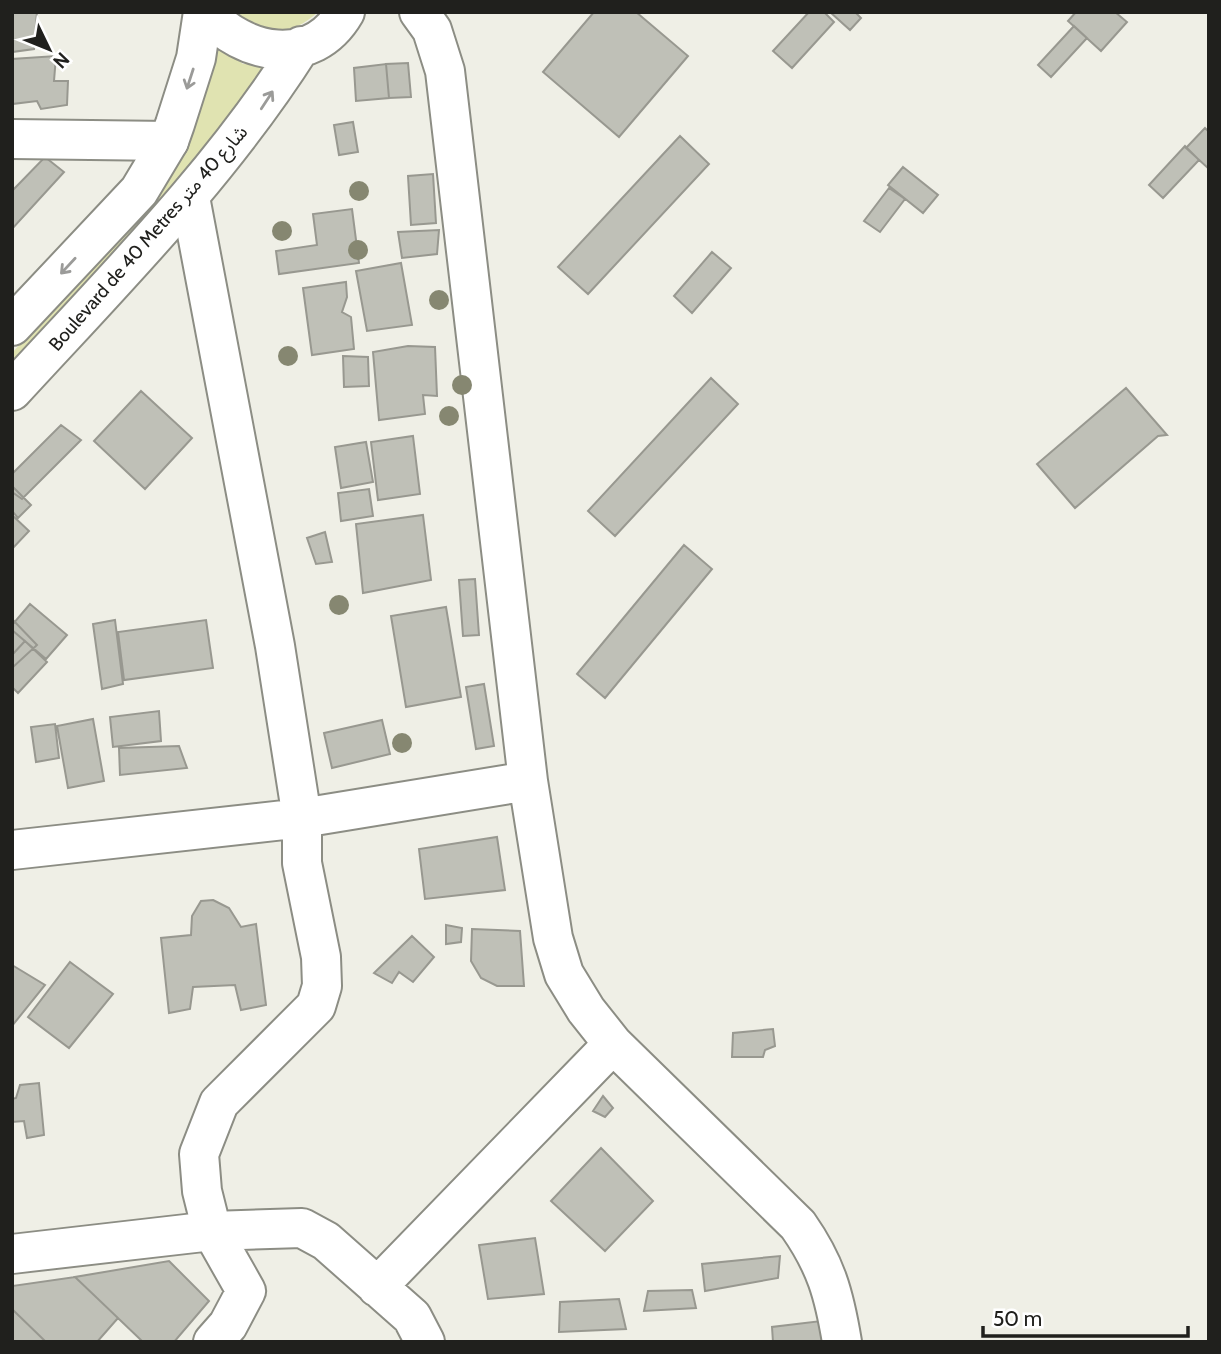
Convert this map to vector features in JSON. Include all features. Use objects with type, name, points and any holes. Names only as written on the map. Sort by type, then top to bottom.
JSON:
[{"type":"street","points":[[205,12],[222,31],[246,45],[274,50],[301,46],[323,36],[344,15]]},
{"type":"street","name":"Boulevard de 40 Metres شارع 40 متر","points":[[12,326],[139,191],[169,141],[196,58],[205,12]]},
{"type":"street","points":[[419,12],[432,30],[445,71],[528,781],[553,938],[564,974],[586,1010],[612,1044],[799,1225],[820,1256],[834,1293],[842,1342]]},
{"type":"street","name":"Boulevard de 40 Metres شارع 40 متر","points":[[12,391],[190,197],[262,108],[301,46]]},
{"type":"street","points":[[12,139],[169,141]]},
{"type":"street","points":[[190,197],[275,646],[302,818],[302,863],[321,957],[322,986],[316,1006],[219,1103],[199,1154],[202,1191],[212,1231],[246,1291],[228,1325],[213,1342]]},
{"type":"street","points":[[12,850],[302,818],[528,781]]},
{"type":"street","points":[[377,1287],[612,1044]]},
{"type":"street","points":[[12,1254],[212,1231],[302,1227],[326,1241],[412,1317],[425,1342]]},
{"type":"green space","points":[[229,12],[318,12],[295,27],[274,30]]},
{"type":"green space","points":[[211,39],[243,64],[281,65],[12,365],[12,353],[107,248]]},
{"type":"building","points":[[12,12],[37,12],[34,49],[12,52]]},
{"type":"building","points":[[594,12],[636,12],[688,56],[619,137],[543,72]]},
{"type":"building","points":[[809,12],[824,12],[834,22],[792,68],[773,51]]},
{"type":"building","points":[[830,12],[855,12],[861,18],[850,30]]},
{"type":"building","points":[[1076,12],[1115,12],[1127,22],[1101,51],[1068,21]]},
{"type":"building","points":[[1074,26],[1087,38],[1051,77],[1038,65]]},
{"type":"building","points":[[56,56],[54,81],[68,81],[67,105],[41,109],[37,101],[12,104],[12,59]]},
{"type":"building","points":[[408,63],[411,97],[389,98],[386,64]]},
{"type":"building","points":[[386,64],[389,98],[356,101],[354,68]]},
{"type":"building","points":[[353,122],[358,152],[339,155],[334,125]]},
{"type":"building","points":[[1205,128],[1209,132],[1209,169],[1186,148]]},
{"type":"building","points":[[680,136],[709,164],[588,294],[558,267]]},
{"type":"building","points":[[1185,146],[1199,160],[1163,198],[1149,185]]},
{"type":"building","points":[[45,157],[64,172],[12,229],[12,191]]},
{"type":"building","points":[[903,167],[938,195],[923,213],[888,185]]},
{"type":"building","points":[[433,174],[436,223],[411,225],[408,176]]},
{"type":"building","points":[[889,188],[905,199],[880,232],[864,221]]},
{"type":"building","points":[[352,209],[359,263],[279,274],[276,251],[317,245],[313,214]]},
{"type":"building","points":[[439,230],[437,254],[402,258],[398,232]]},
{"type":"building","points":[[712,252],[731,268],[692,313],[674,296]]},
{"type":"building","points":[[401,263],[412,325],[367,331],[356,271]]},
{"type":"building","points":[[346,282],[347,297],[342,312],[351,317],[354,349],[312,355],[303,288]]},
{"type":"building","points":[[408,346],[435,347],[437,396],[423,395],[425,414],[379,420],[373,352]]},
{"type":"building","points":[[343,356],[368,357],[369,386],[344,387]]},
{"type":"building","points":[[711,378],[738,404],[615,536],[588,511]]},
{"type":"building","points":[[1126,388],[1167,435],[1158,436],[1075,508],[1037,464]]},
{"type":"building","points":[[141,391],[192,438],[145,489],[94,441]]},
{"type":"building","points":[[61,425],[81,440],[22,499],[12,492],[12,474]]},
{"type":"building","points":[[413,436],[420,494],[378,500],[371,442]]},
{"type":"building","points":[[366,442],[373,482],[341,488],[335,447]]},
{"type":"building","points":[[12,486],[31,505],[18,518],[12,511]]},
{"type":"building","points":[[369,489],[373,516],[341,521],[338,493]]},
{"type":"building","points":[[12,515],[29,531],[12,549]]},
{"type":"building","points":[[423,515],[431,580],[363,593],[356,524]]},
{"type":"building","points":[[325,532],[332,562],[316,564],[307,538]]},
{"type":"building","points":[[684,545],[712,569],[605,698],[577,674]]},
{"type":"building","points":[[475,579],[479,635],[463,636],[459,580]]},
{"type":"building","points":[[30,604],[67,635],[46,659],[12,630],[12,625]]},
{"type":"building","points":[[446,607],[461,697],[406,707],[391,616]]},
{"type":"building","points":[[12,619],[37,645],[12,668]]},
{"type":"building","points":[[115,620],[123,684],[102,689],[93,624]]},
{"type":"building","points":[[206,620],[213,668],[124,680],[118,632]]},
{"type":"building","points":[[25,641],[47,662],[18,693],[12,687],[12,655]]},
{"type":"building","points":[[484,684],[494,746],[476,749],[466,687]]},
{"type":"building","points":[[159,711],[161,741],[113,747],[110,717]]},
{"type":"building","points":[[93,719],[104,781],[68,788],[57,726]]},
{"type":"building","points":[[382,720],[390,754],[332,768],[324,733]]},
{"type":"building","points":[[55,724],[59,758],[36,762],[31,727]]},
{"type":"building","points":[[179,746],[187,768],[120,775],[119,748]]},
{"type":"building","points":[[497,837],[505,890],[425,899],[419,849]]},
{"type":"building","points":[[213,900],[229,908],[241,927],[256,924],[266,1005],[241,1010],[235,985],[193,987],[190,1009],[169,1013],[161,938],[191,935],[192,916],[201,901]]},
{"type":"building","points":[[446,925],[462,928],[461,942],[446,944]]},
{"type":"building","points":[[472,929],[520,931],[524,986],[497,986],[481,978],[471,961]]},
{"type":"building","points":[[412,936],[434,957],[413,982],[399,972],[392,983],[374,973]]},
{"type":"building","points":[[70,962],[113,994],[69,1048],[28,1017]]},
{"type":"building","points":[[12,965],[45,985],[12,1026]]},
{"type":"building","points":[[773,1029],[775,1046],[765,1050],[763,1057],[732,1057],[733,1033]]},
{"type":"building","points":[[39,1083],[44,1135],[27,1138],[24,1121],[12,1122],[12,1099],[16,1098],[20,1085]]},
{"type":"building","points":[[603,1096],[613,1108],[605,1117],[593,1111]]},
{"type":"building","points":[[601,1148],[653,1201],[605,1251],[551,1201]]},
{"type":"building","points":[[535,1238],[544,1294],[488,1299],[479,1245]]},
{"type":"building","points":[[780,1256],[778,1278],[705,1291],[702,1264]]},
{"type":"building","points":[[169,1261],[209,1301],[174,1342],[143,1342],[75,1277]]},
{"type":"building","points":[[75,1277],[118,1318],[97,1342],[46,1342],[12,1309],[12,1286]]},
{"type":"building","points":[[692,1290],[696,1308],[644,1311],[648,1291]]},
{"type":"building","points":[[619,1299],[626,1329],[559,1332],[560,1302]]},
{"type":"building","points":[[12,1309],[46,1342],[12,1342]]},
{"type":"building","points":[[821,1321],[823,1342],[773,1342],[772,1327]]}]
